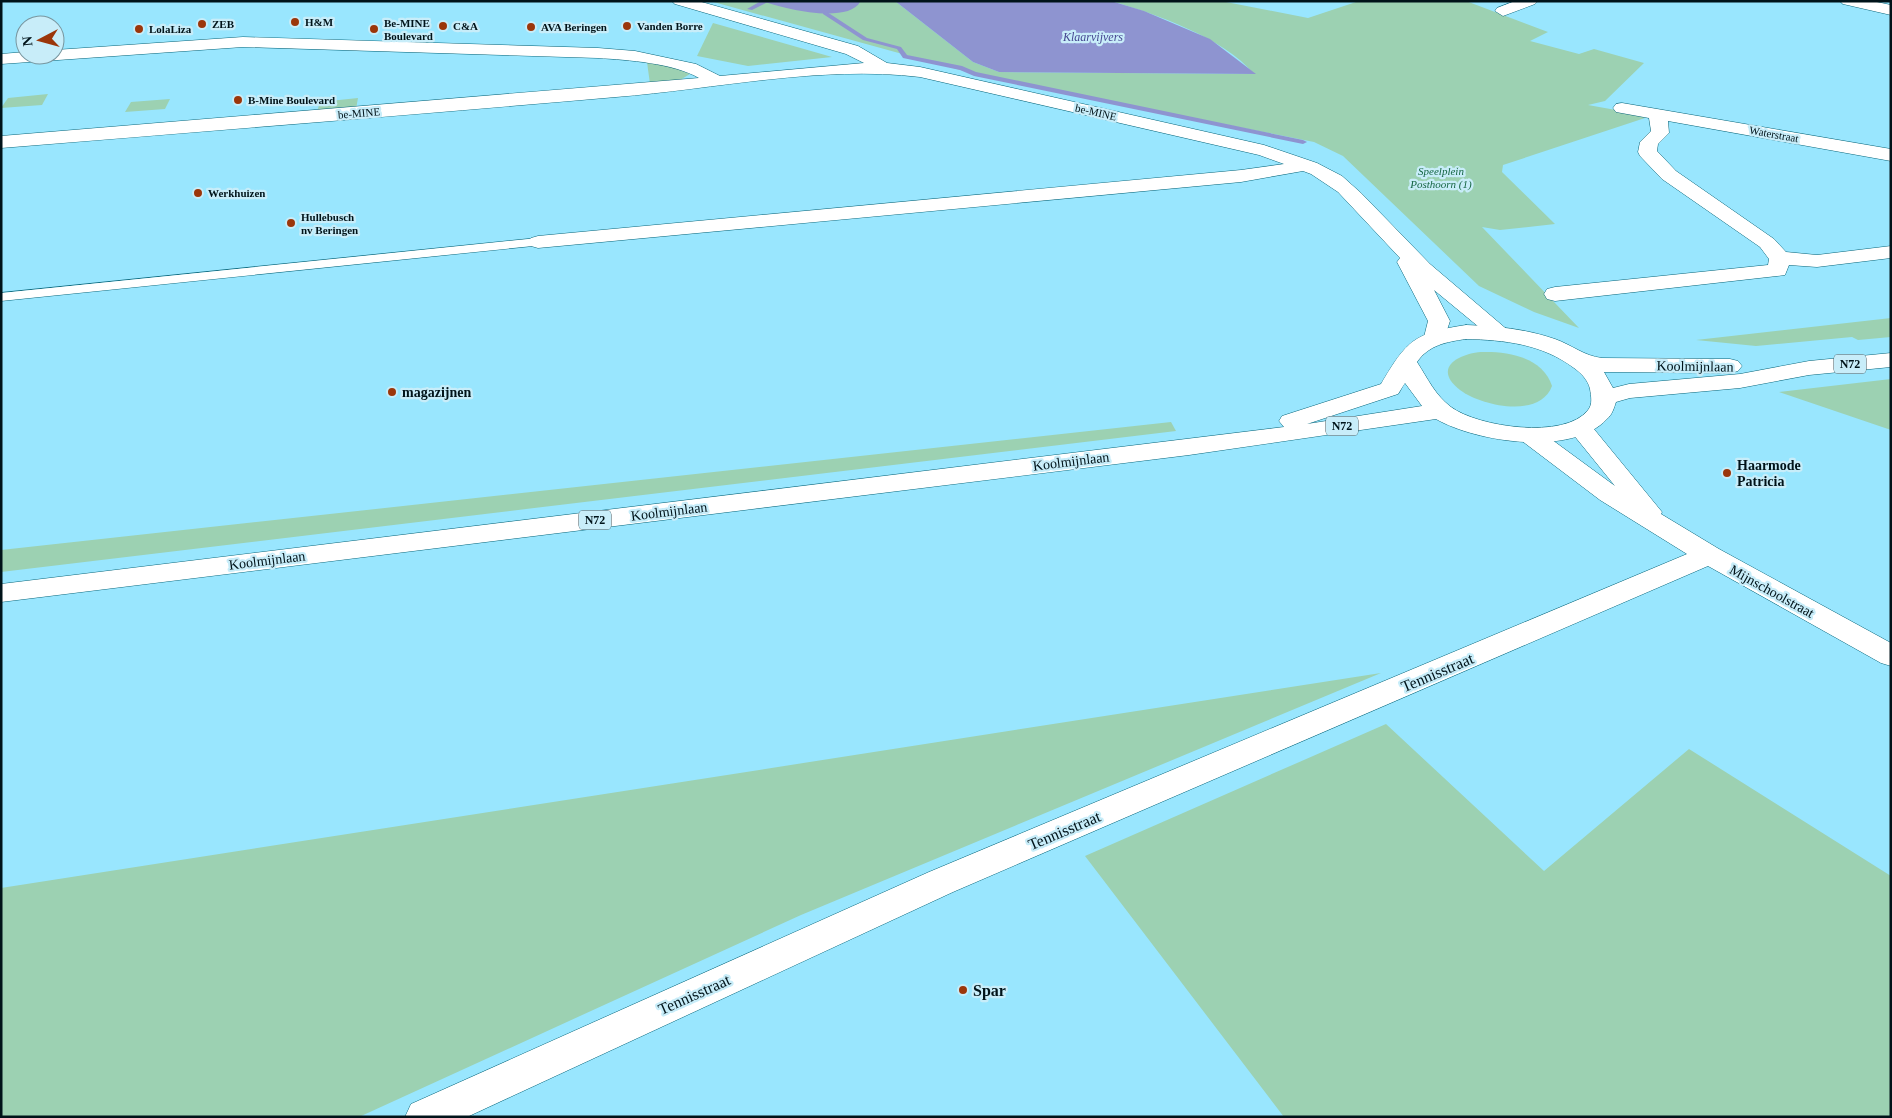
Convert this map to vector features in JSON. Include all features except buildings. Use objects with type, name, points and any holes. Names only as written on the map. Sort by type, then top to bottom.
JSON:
[{"type":"street","name":"be-MINE","points":[[680,1],[852,50],[886,68]]},
{"type":"street","points":[[1503,11],[1530,1]]},
{"type":"street","points":[[1848,1],[1891,10]]},
{"type":"street","points":[[65,54],[243,42],[598,53],[635,56],[696,69],[717,81]]},
{"type":"street","points":[[1,59],[15,58]]},
{"type":"street","name":"be-MINE","points":[[1,142],[557,98],[846,68],[886,68],[920,72],[1264,151],[1304,164]]},
{"type":"street","name":"Waterstraat","points":[[1622,108],[1891,155]]},
{"type":"street","points":[[1658,114],[1660,133],[1649,142],[1648,152],[1669,175],[1767,243],[1780,258],[1817,261],[1891,252]]},
{"type":"street","points":[[538,242],[1241,176],[1271,172],[1304,164]]},
{"type":"street","name":"Koolmijnlaan","points":[[1304,164],[1326,175],[1340,185],[1401,247],[1475,315],[1499,332]]},
{"type":"street","name":"Koolmijnlaan","points":[[1401,247],[1439,321],[1435,337]]},
{"type":"street","points":[[1555,294],[1777,270],[1780,258]]},
{"type":"street","name":"Koolmijnlaan","points":[[1247,438],[1390,389],[1407,364],[1411,353],[1421,344],[1435,337],[1456,332],[1499,332],[1540,342],[1581,362],[1594,373],[1601,386],[1604,398],[1629,391],[1740,381],[1809,368],[1891,360]]},
{"type":"street","name":"Koolmijnlaan","points":[[1581,362],[1611,365],[1809,368]]},
{"type":"street","points":[[1407,364],[1419,388],[1438,411],[1481,429],[1531,436],[1557,434],[1580,428],[1593,419],[1601,409],[1604,398]]},
{"type":"street","name":"Koolmijnlaan","points":[[1,593],[1323,430],[1438,411]]},
{"type":"street","name":"Mijnschoolstraat","points":[[1580,428],[1602,458],[1632,488],[1656,522]]},
{"type":"street","name":"Mijnschoolstraat","points":[[1531,436],[1609,494],[1709,556],[1891,656]]},
{"type":"street","name":"Tennisstraat","points":[[425,1117],[941,882],[1709,556]]},
{"type":"lane","points":[[1,297],[538,242]]},
{"type":"green space","name":"Speelplein Posthoorn (1)","points":[[710,1],[895,1],[973,62],[999,72],[1254,74],[1225,49],[1188,29],[1168,20],[1111,1],[1227,1],[1308,18],[1359,1],[1466,1],[1548,32],[1530,41],[1579,54],[1594,49],[1644,63],[1605,101],[1588,105],[1638,114],[1645,118],[1503,165],[1502,172],[1555,224],[1500,230],[1482,227],[1579,328],[1534,312],[1479,286],[1343,156],[1314,142],[982,76]]},
{"type":"green space","points":[[713,23],[832,57],[748,66],[697,56]]},
{"type":"green space","points":[[647,62],[670,66],[690,74],[680,80],[650,84]]},
{"type":"green space","points":[[48,94],[42,105],[1,108],[8,98]]},
{"type":"green space","points":[[358,98],[356,109],[317,112],[320,102]]},
{"type":"green space","points":[[170,99],[165,109],[125,112],[131,102]]},
{"type":"green space","points":[[1891,318],[1891,337],[1858,340],[1852,337],[1756,346],[1696,340]]},
{"type":"green space","points":[[1472,353],[1513,355],[1532,362],[1541,368],[1552,386],[1545,396],[1536,403],[1523,406],[1495,404],[1469,396],[1452,382],[1448,375],[1448,369],[1451,363],[1457,359]]},
{"type":"green space","points":[[1891,379],[1891,430],[1779,392]]},
{"type":"green space","points":[[1171,422],[1176,431],[1,572],[1,550]]},
{"type":"green space","points":[[1381,673],[801,915],[359,1117],[1,1117],[1,888]]},
{"type":"green space","points":[[1386,724],[1544,871],[1689,749],[1891,876],[1891,1117],[1284,1117],[1085,856]]},
{"type":"water","points":[[763,1],[860,2],[853,9],[842,12],[814,13],[784,8]]},
{"type":"water","name":"Klaarvijvers","points":[[895,1],[1111,1],[1144,11],[1210,39],[1256,74],[999,72],[973,62]]},
{"type":"waterway","points":[[750,9],[765,2]]},
{"type":"waterway","points":[[825,13],[865,39],[899,48],[905,57],[962,68],[974,74],[1303,142]]},
{"type":"place","name":"H&M","points":[[295,22]]},
{"type":"place","name":"ZEB","points":[[202,24]]},
{"type":"place","name":"C&A","points":[[443,26]]},
{"type":"place","name":"Vanden Borre","points":[[627,26]]},
{"type":"place","name":"AVA Beringen","points":[[531,27]]},
{"type":"place","name":"LolaLiza","points":[[139,29]]},
{"type":"place","name":"Be-MINE Boulevard","points":[[374,29]]},
{"type":"place","name":"B-Mine Boulevard","points":[[238,100]]},
{"type":"place","name":"Werkhuizen","points":[[198,193]]},
{"type":"place","name":"Hullebusch nv Beringen","points":[[291,223]]},
{"type":"place","name":"magazijnen","points":[[392,392]]},
{"type":"place","name":"Haarmode Patricia","points":[[1727,473]]},
{"type":"place","name":"Spar","points":[[963,990]]}]
